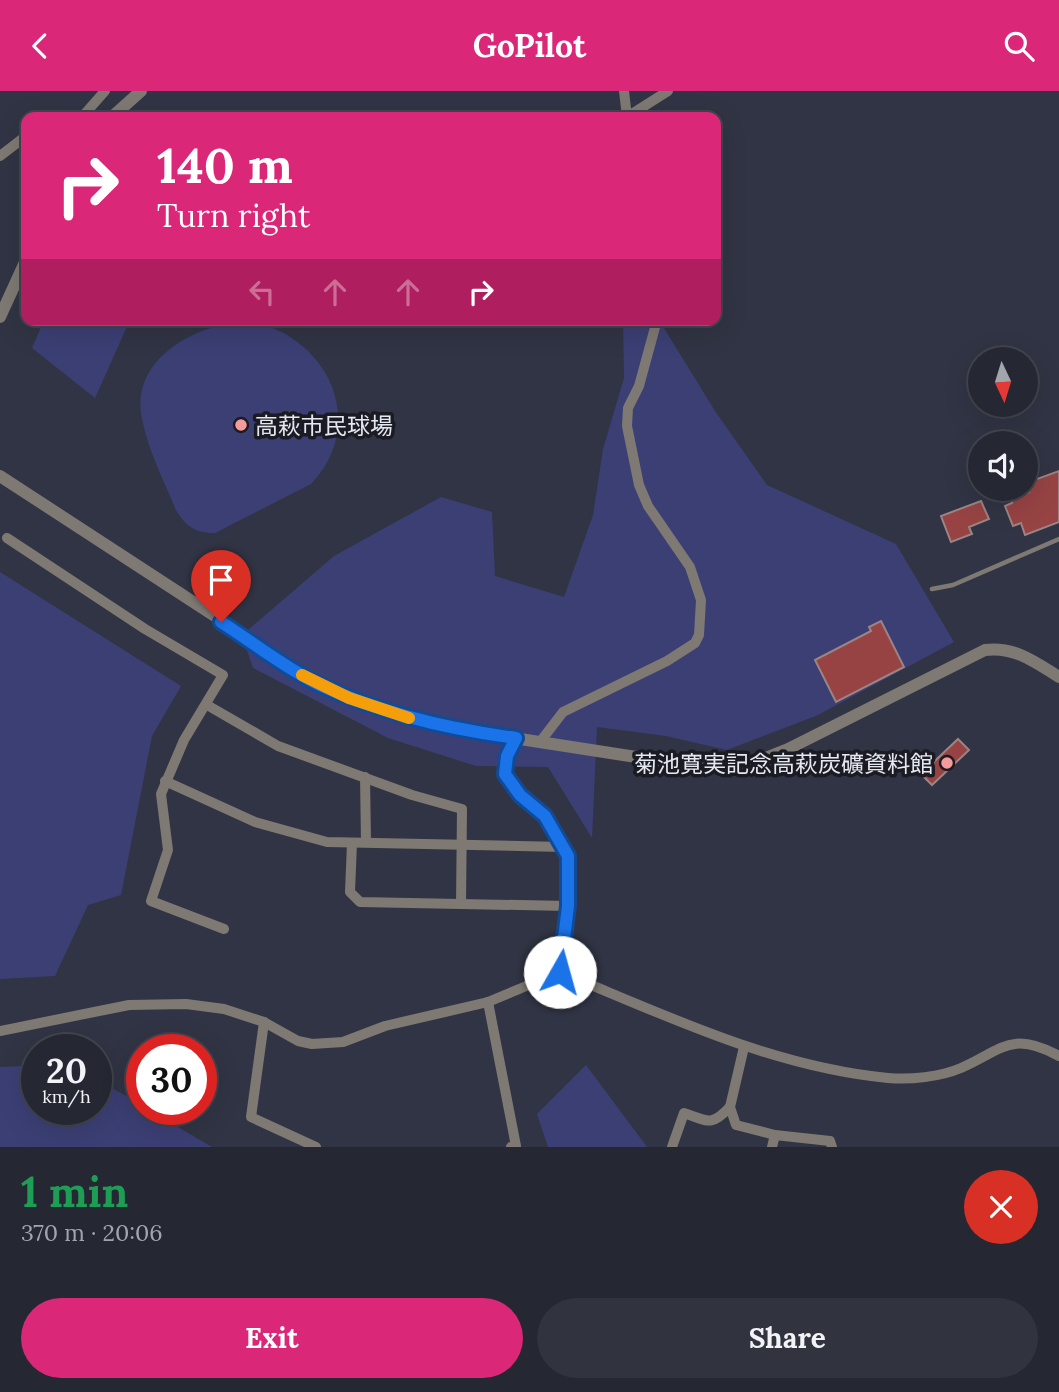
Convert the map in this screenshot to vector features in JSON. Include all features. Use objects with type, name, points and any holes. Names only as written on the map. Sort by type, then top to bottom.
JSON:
[{"type":"street","points":[[86,112],[105,91]]},
{"type":"street","points":[[118,112],[141,91]]},
{"type":"street","points":[[624,91],[626,112]]},
{"type":"street","points":[[635,112],[668,91]]},
{"type":"street","points":[[0,156],[21,140]]},
{"type":"street","points":[[0,317],[21,271]]},
{"type":"street","points":[[540,742],[563,712],[667,661],[695,643],[699,635],[701,600],[694,578],[684,555],[658,524],[648,506],[639,485],[627,426],[628,408],[639,386],[655,326]]},
{"type":"street","points":[[0,476],[319,684],[386,711],[468,731],[694,766],[743,767],[788,749],[985,650],[998,648],[1022,654],[1059,677]]},
{"type":"street","points":[[7,538],[145,629],[223,675],[184,740],[165,781],[161,794],[168,850],[151,901],[224,929]]},
{"type":"street","points":[[207,705],[278,746],[462,809],[461,904]]},
{"type":"street","points":[[516,738],[507,756],[505,774],[520,795],[545,816],[564,847],[570,869],[560,972]]},
{"type":"street","points":[[365,777],[366,842]]},
{"type":"street","points":[[165,781],[254,822],[308,838],[352,843],[564,847]]},
{"type":"street","points":[[352,843],[350,892],[360,902],[568,906]]},
{"type":"street","points":[[0,1031],[129,1005],[186,1003],[224,1009],[264,1022],[298,1041],[312,1044],[343,1042],[385,1026],[488,1002],[560,972],[744,1047],[889,1078],[919,1077],[961,1068],[1002,1045],[1021,1043],[1059,1056]]},
{"type":"street","points":[[488,1002],[516,1146],[511,1147]]},
{"type":"street","points":[[264,1022],[251,1117],[316,1147]]},
{"type":"street","points":[[672,1147],[684,1113],[710,1122],[718,1120],[730,1107],[744,1047]]},
{"type":"street","points":[[730,1107],[736,1125],[775,1135],[830,1141],[832,1147]]},
{"type":"street","points":[[772,1147],[775,1135]]},
{"type":"lane","points":[[932,589],[953,585],[1059,540]]},
{"type":"shaded area","points":[[41,326],[127,326],[95,398],[32,348]]},
{"type":"shaded area","name":"高萩市民球場","points":[[218,326],[264,326],[276,329],[306,349],[320,365],[331,384],[337,404],[338,424],[334,445],[325,465],[311,484],[215,533],[202,532],[191,527],[176,510],[148,442],[142,419],[141,398],[145,380],[155,364],[168,351],[202,331]]},
{"type":"shaded area","points":[[623,326],[663,326],[715,411],[767,485],[896,544],[954,642],[818,715],[727,750],[666,736],[597,727],[592,838],[548,767],[476,766],[388,738],[253,668],[242,635],[334,556],[441,497],[492,512],[495,576],[564,597],[593,515],[603,449],[624,378]]},
{"type":"shaded area","points":[[0,572],[181,686],[152,736],[121,895],[88,905],[55,976],[0,979]]},
{"type":"shaded area","points":[[586,1065],[647,1147],[548,1147],[537,1114]]},
{"type":"shaded area","points":[[21,1066],[21,1125],[112,1125],[112,1088],[126,1096],[126,1125],[175,1125],[212,1147],[0,1147],[0,1067]]},
{"type":"building","points":[[1059,471],[1059,522],[1025,535],[1021,523],[1013,526],[1005,506],[1012,501],[1038,501],[1038,479]]},
{"type":"building","points":[[981,501],[989,519],[969,527],[972,534],[951,542],[941,516]]},
{"type":"building","points":[[881,621],[904,667],[836,702],[815,660],[871,631],[869,627]]},
{"type":"building","points":[[958,739],[969,750],[932,785],[921,774]]},
{"type":"slow traffic","points":[[302,675],[349,698],[409,718]]},
{"type":"place","name":"高萩市民球場","points":[[241,425]]},
{"type":"place","name":"菊池寛実記念高萩炭礦資料館","points":[[947,763]]},
{"type":"route","points":[[221,622],[288,667],[349,698],[428,723],[516,738],[507,756],[505,774],[520,795],[545,816],[568,856],[568,906],[560,972]]}]
